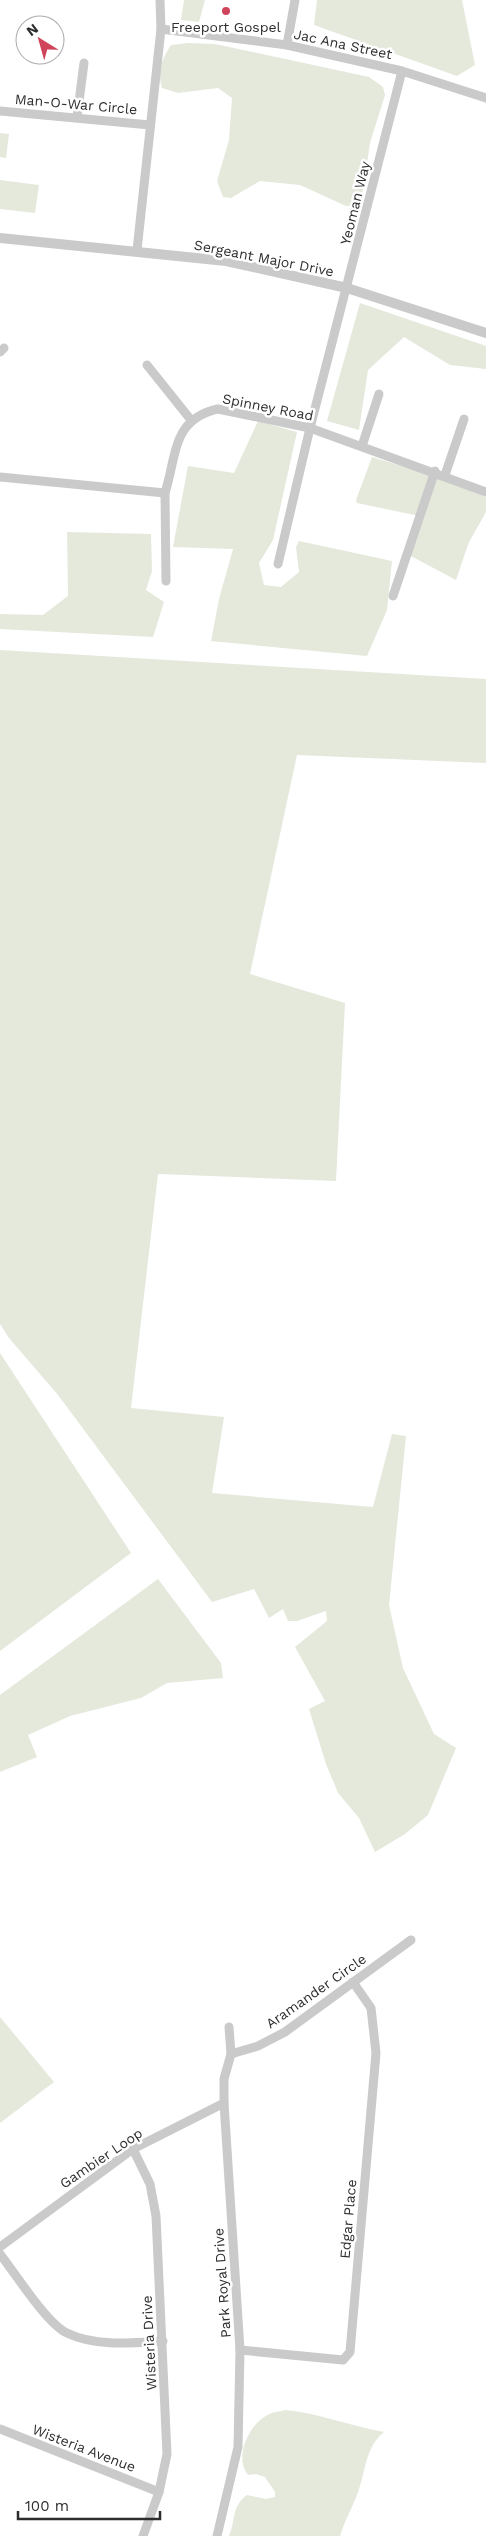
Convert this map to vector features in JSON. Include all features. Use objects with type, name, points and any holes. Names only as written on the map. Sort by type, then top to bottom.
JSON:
[{"type":"street","name":"Man-O-War Circle","points":[[137,250],[161,29],[160,0]]},
{"type":"street","points":[[287,45],[295,0]]},
{"type":"street","name":"Jac Ana Street","points":[[161,29],[287,45],[402,71],[486,98]]},
{"type":"street","points":[[77,118],[84,63]]},
{"type":"street","name":"Yeoman Way","points":[[278,564],[310,428],[402,71]]},
{"type":"street","name":"Man-O-War Circle","points":[[0,111],[150,125]]},
{"type":"street","name":"Sergeant Major Drive","points":[[0,238],[137,250],[226,261],[347,288],[486,334]]},
{"type":"street","points":[[147,365],[191,420],[180,433],[164,493],[166,581]]},
{"type":"street","points":[[362,446],[379,394]]},
{"type":"street","name":"Spinney Road","points":[[191,420],[204,412],[218,409],[310,428],[435,471],[486,492]]},
{"type":"street","points":[[445,475],[464,419]]},
{"type":"street","points":[[393,596],[435,471]]},
{"type":"street","points":[[0,477],[164,493]]},
{"type":"street","name":"Aramander Circle","points":[[231,2054],[258,2046],[285,2032],[411,1940]]},
{"type":"street","name":"Edgar Place","points":[[240,2350],[343,2360],[350,2352],[376,2053],[371,2008],[353,1982]]},
{"type":"street","name":"Park Royal Drive","points":[[217,2536],[238,2447],[240,2350],[224,2103],[224,2079],[231,2054],[230,2027]]},
{"type":"street","name":"Gambier Loop","points":[[0,2247],[133,2150],[224,2103]]},
{"type":"street","name":"Wisteria Drive","points":[[133,2150],[150,2184],[156,2216],[168,2454],[159,2492],[143,2536]]},
{"type":"street","points":[[0,2254],[46,2314],[66,2333],[98,2342],[163,2341]]},
{"type":"street","name":"Wisteria Avenue","points":[[0,2429],[159,2492]]},
{"type":"shaded area","points":[[184,0],[205,0],[199,22],[181,20]]},
{"type":"shaded area","points":[[317,0],[462,0],[475,65],[457,76],[314,25]]},
{"type":"shaded area","points":[[188,43],[215,44],[369,77],[383,87],[385,95],[370,143],[361,202],[354,206],[346,206],[300,185],[260,181],[231,198],[223,197],[217,181],[229,140],[232,98],[218,88],[178,93],[162,88],[160,76],[165,55],[171,45]]},
{"type":"shaded area","points":[[0,133],[9,134],[6,158],[0,157]]},
{"type":"shaded area","points":[[0,180],[39,185],[35,213],[0,209]]},
{"type":"shaded area","points":[[360,303],[486,346],[486,369],[450,365],[404,337],[368,370],[359,430],[327,421]]},
{"type":"shaded area","points":[[258,421],[297,432],[273,540],[259,563],[264,585],[281,587],[299,572],[296,547],[299,541],[392,561],[387,610],[367,656],[211,641],[219,599],[233,549],[173,547],[188,466],[234,473]]},
{"type":"shaded area","points":[[372,457],[454,482],[486,497],[486,512],[469,542],[456,580],[409,555],[424,517],[357,503],[356,500]]},
{"type":"shaded area","points":[[67,532],[151,534],[152,571],[146,590],[164,602],[153,637],[0,629],[0,614],[43,615],[68,596]]},
{"type":"shaded area","points":[[0,650],[486,679],[486,763],[297,755],[250,974],[345,1003],[336,1181],[158,1174],[131,1408],[224,1417],[212,1493],[373,1507],[392,1434],[406,1436],[389,1605],[403,1668],[434,1734],[456,1748],[428,1815],[405,1834],[375,1852],[359,1818],[338,1793],[326,1764],[309,1709],[325,1701],[295,1647],[327,1621],[326,1611],[297,1621],[288,1621],[283,1609],[269,1618],[254,1589],[212,1602],[58,1395],[9,1338],[0,1324]]},
{"type":"shaded area","points":[[0,1353],[131,1553],[0,1651]]},
{"type":"shaded area","points":[[158,1579],[221,1663],[223,1678],[167,1683],[141,1698],[70,1716],[28,1735],[37,1757],[0,1772],[0,1695]]},
{"type":"shaded area","points":[[0,2017],[54,2082],[0,2123]]},
{"type":"shaded area","points":[[285,2410],[310,2414],[384,2432],[373,2444],[367,2458],[357,2495],[340,2536],[229,2536],[238,2504],[247,2495],[266,2499],[275,2497],[275,2492],[265,2477],[256,2474],[248,2475],[242,2460],[243,2451],[249,2435],[259,2421],[270,2414]]},
{"type":"place","name":"Freeport Gospel","points":[[226,11]]}]
